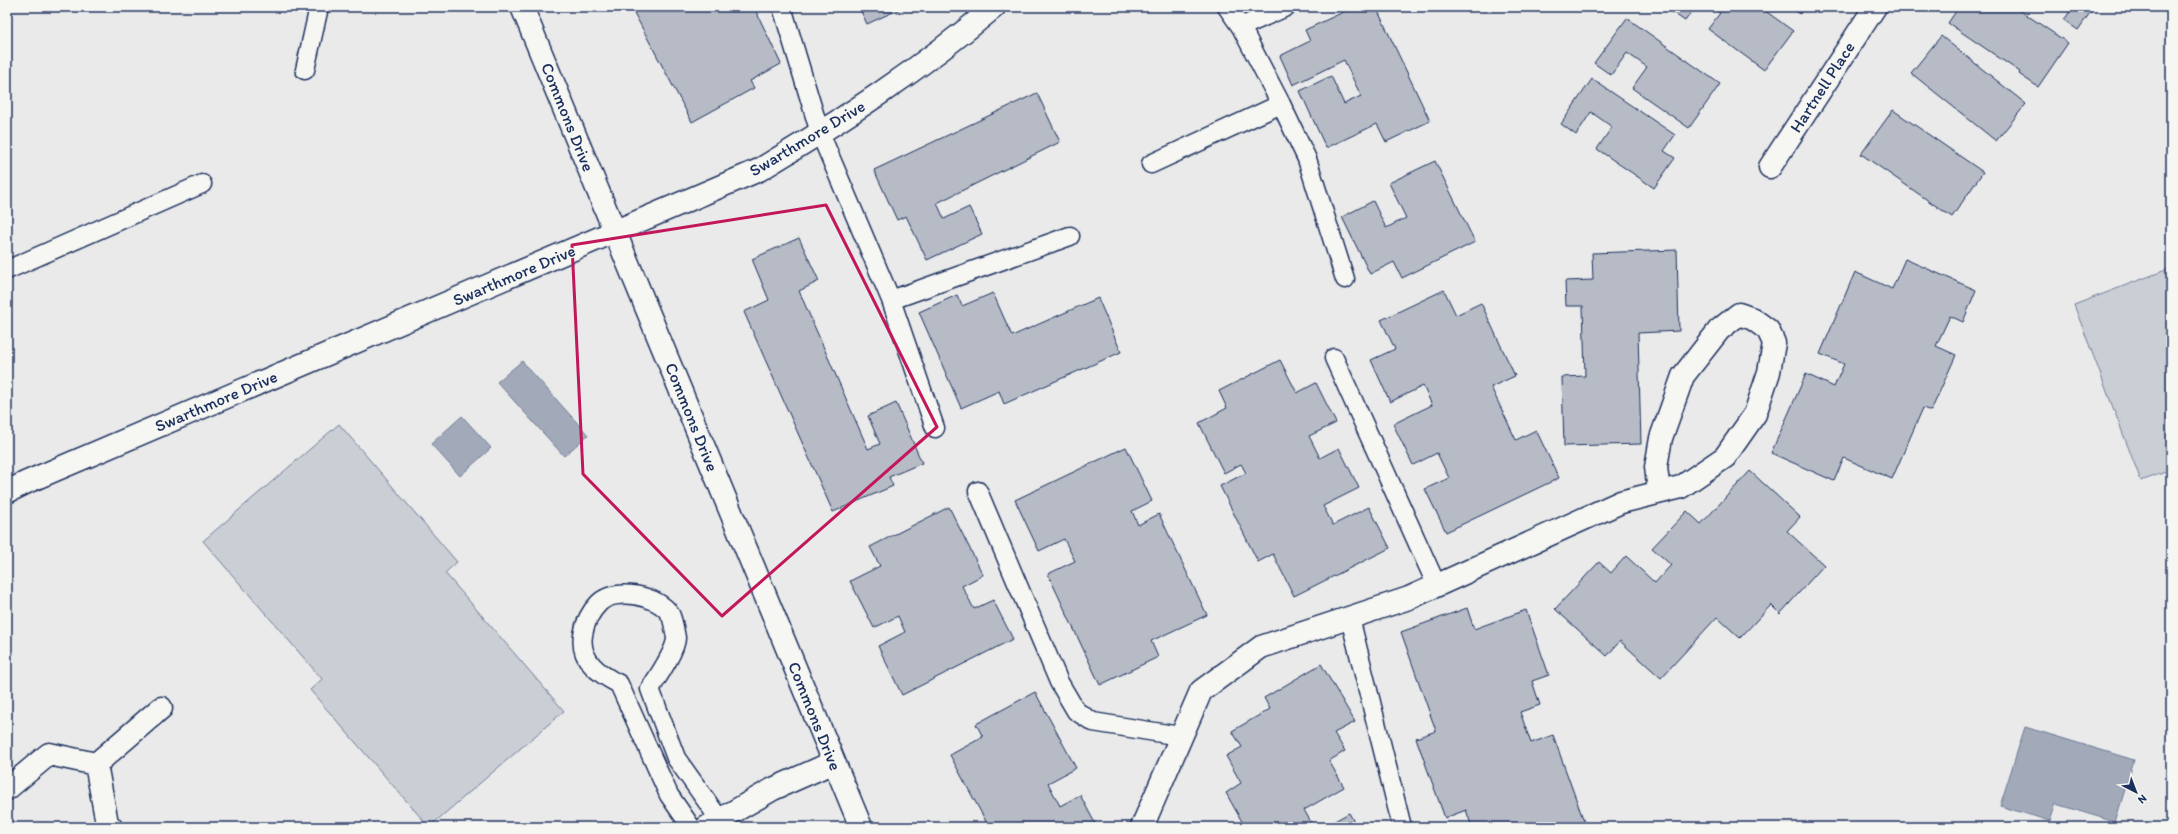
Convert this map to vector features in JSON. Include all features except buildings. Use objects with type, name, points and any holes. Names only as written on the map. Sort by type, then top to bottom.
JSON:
[{"type":"street","name":"Commons Drive","points":[[522,7],[860,827]]},
{"type":"street","name":"Swarthmore Drive","points":[[7,492],[27,482],[759,170],[820,133],[895,83],[994,7]]},
{"type":"street","name":"Hartnell Place","points":[[1770,167],[1875,7]]},
{"type":"street","points":[[1142,827],[1180,736],[1201,691],[1261,647],[1409,598],[1621,502],[1659,492],[1681,486],[1724,457],[1755,414],[1769,372],[1774,343],[1768,330],[1753,319],[1739,314],[1719,330],[1683,376],[1661,438],[1656,467],[1659,492]]},
{"type":"street","points":[[96,764],[161,708]]},
{"type":"street","points":[[7,789],[49,754],[96,764]]},
{"type":"street","points":[[714,823],[773,789],[834,762]]},
{"type":"street","points":[[96,764],[107,823],[110,827]]},
{"type":"lane","points":[[305,70],[319,7]]},
{"type":"lane","points":[[782,7],[820,133],[891,300],[935,428]]},
{"type":"lane","points":[[1227,7],[1241,27],[1281,104],[1307,159],[1345,280]]},
{"type":"lane","points":[[1241,27],[1286,7]]},
{"type":"lane","points":[[1151,164],[1281,104]]},
{"type":"lane","points":[[7,270],[202,184]]},
{"type":"lane","points":[[891,300],[1070,236]]},
{"type":"lane","points":[[1334,358],[1437,586]]},
{"type":"lane","points":[[978,491],[1059,682],[1076,710],[1093,722],[1180,736]]},
{"type":"lane","points":[[691,827],[669,795],[618,684],[603,676],[590,665],[582,642],[586,621],[600,602],[619,594],[649,597],[670,614],[676,639],[665,665],[650,689],[676,758],[714,823]]},
{"type":"lane","points":[[1350,618],[1402,827]]},
{"type":"highlighted area","points":[[826,205],[937,427],[722,616],[583,474],[572,245]]},
{"type":"shaded area","points":[[2171,268],[2171,470],[2141,481],[2074,305]]},
{"type":"shaded area","points":[[339,424],[457,562],[445,573],[564,711],[429,827],[310,690],[322,679],[203,541]]},
{"type":"water","points":[[522,361],[588,435],[564,456],[497,382]]},
{"type":"water","points":[[462,416],[491,448],[460,476],[431,444]]},
{"type":"water","points":[[2025,727],[2134,760],[2115,822],[2056,804],[2050,821],[2000,806]]}]
